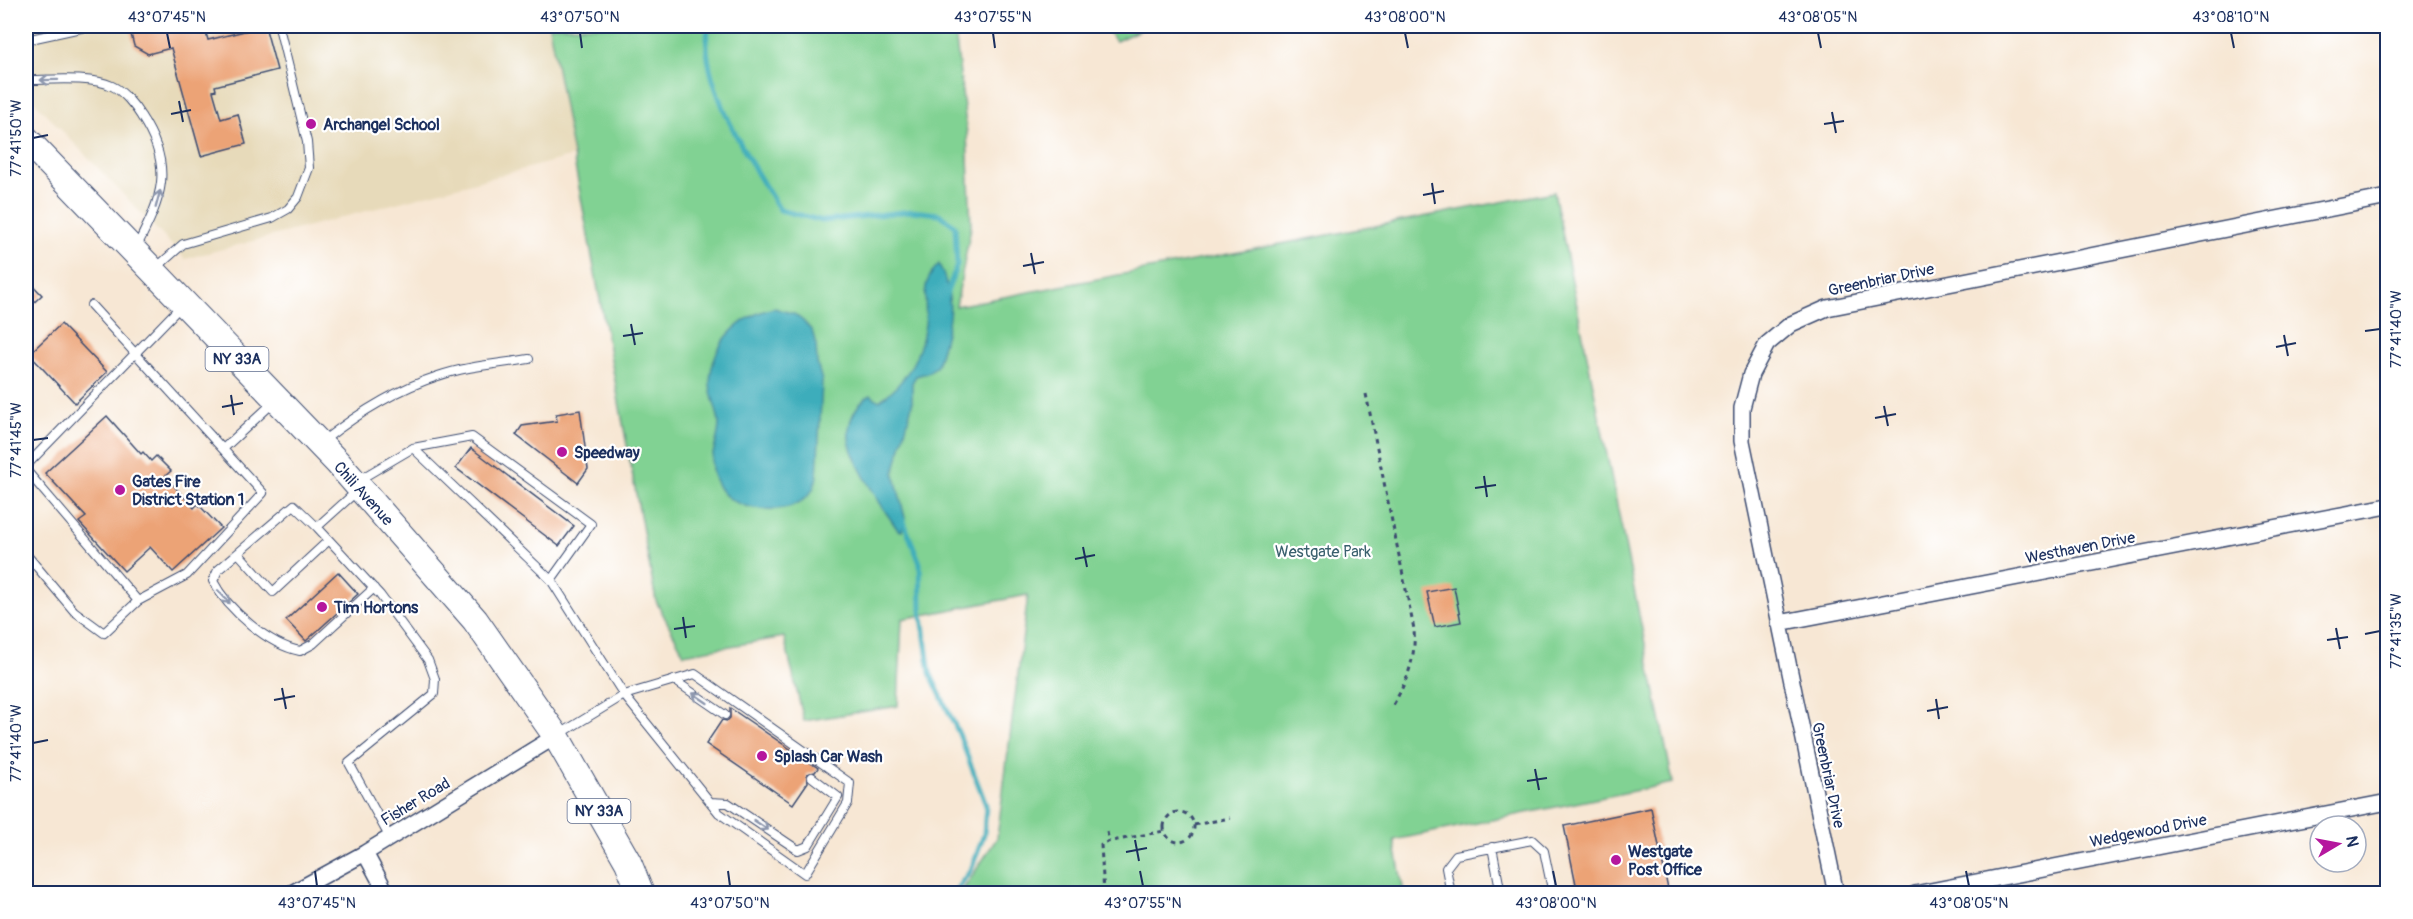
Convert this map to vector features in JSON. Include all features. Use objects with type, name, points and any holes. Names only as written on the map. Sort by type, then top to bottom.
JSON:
[{"type":"main road","name":"Chili Avenue","points":[[26,139],[319,444],[475,620],[556,736],[628,862],[640,894]]},
{"type":"street","name":"Greenbriar Drive","points":[[1836,894],[1742,441],[1742,408],[1751,374],[1767,344],[1791,324],[1827,308],[2388,197]]},
{"type":"street","name":"Westhaven Drive","points":[[1779,623],[2388,506]]},
{"type":"street","name":"Fisher Road","points":[[290,894],[365,853],[556,736]]},
{"type":"street","name":"Wedgewood Drive","points":[[1915,894],[2388,802]]},
{"type":"street","points":[[365,853],[387,894]]},
{"type":"lane","points":[[26,40],[90,26]]},
{"type":"lane","points":[[152,271],[183,244],[272,218],[288,209],[298,197],[309,168],[307,142],[280,31]]},
{"type":"lane","points":[[26,80],[76,79],[113,86],[135,106],[151,131],[158,150],[163,181],[157,208],[134,252]]},
{"type":"lane","points":[[138,601],[26,468],[183,304]]},
{"type":"lane","points":[[26,554],[74,611],[104,633],[138,601],[187,575],[263,492],[137,352],[91,305]]},
{"type":"lane","points":[[319,444],[357,415],[425,381],[440,375],[529,359]]},
{"type":"lane","points":[[223,450],[276,400]]},
{"type":"lane","points":[[317,527],[357,485],[413,447],[472,437],[591,524],[551,580]]},
{"type":"lane","points":[[413,447],[551,580],[624,695],[719,813],[805,874],[848,803],[850,783],[695,674],[624,695],[556,736]]},
{"type":"lane","points":[[374,588],[313,644],[300,651],[284,648],[254,627],[219,593],[213,581],[218,570],[294,505],[374,588],[428,660],[435,679],[434,694],[349,763],[390,838]]},
{"type":"lane","points":[[238,553],[273,592],[329,540]]},
{"type":"lane","points":[[674,680],[725,715]]},
{"type":"lane","points":[[710,802],[728,803],[798,850],[808,846],[838,796],[812,777]]},
{"type":"lane","points":[[1451,894],[1446,868],[1456,855],[1532,840],[1544,851],[1553,894]]},
{"type":"lane","points":[[1492,847],[1501,894]]},
{"type":"path","points":[[1366,394],[1414,629],[1416,649],[1402,689],[1392,707]]},
{"type":"path","points":[[1176,812],[1186,813],[1194,825],[1192,835],[1180,843],[1170,840],[1164,831],[1165,822],[1171,814],[1176,812]]},
{"type":"path","points":[[1194,825],[1230,818]]},
{"type":"path","points":[[1104,894],[1101,845],[1164,831]]},
{"type":"path","points":[[1107,832],[1109,842]]},
{"type":"shaded area","name":"Archangel School","points":[[26,26],[549,26],[573,156],[185,259],[26,93]]},
{"type":"green space","name":"Westgate Park","points":[[549,26],[957,26],[955,32],[967,134],[971,227],[956,306],[1554,192],[1673,783],[1394,840],[1404,893],[961,893],[997,838],[1028,595],[902,619],[898,706],[804,721],[784,637],[684,654],[656,601]]},
{"type":"green space","points":[[1103,26],[1148,26],[1116,41]]},
{"type":"water","points":[[939,264],[948,291],[949,315],[937,366],[927,373],[916,376],[912,383],[912,405],[894,473],[905,518],[902,531],[898,530],[892,522],[862,472],[851,448],[849,432],[851,419],[861,402],[871,395],[879,401],[897,386],[910,369],[923,337],[926,286],[932,272]]},
{"type":"water","points":[[774,308],[794,314],[803,321],[812,331],[816,344],[817,363],[822,381],[817,476],[814,487],[806,498],[795,504],[782,508],[753,508],[728,498],[715,479],[712,462],[719,423],[710,382],[716,355],[729,334],[749,318]]},
{"type":"building","points":[[129,26],[204,26],[208,40],[265,26],[277,70],[215,86],[216,90],[213,91],[221,119],[238,114],[246,144],[201,156],[171,48],[148,54],[134,46]]},
{"type":"building","points":[[26,278],[42,295],[26,310]]},
{"type":"building","points":[[61,324],[107,372],[75,403],[29,354]]},
{"type":"building","name":"Speedway","points":[[580,410],[588,469],[578,483],[516,435],[522,426],[557,421],[556,414]]},
{"type":"building","name":"Gates Fire District Station 1","points":[[107,416],[141,454],[143,452],[151,461],[156,456],[171,471],[165,476],[194,508],[198,504],[221,528],[173,572],[150,547],[124,571],[79,522],[86,517],[45,473]]},
{"type":"building","points":[[471,448],[574,526],[559,546],[456,468]]},
{"type":"building","name":"Tim Hortons","points":[[338,572],[358,594],[306,641],[286,620]]},
{"type":"building","points":[[1454,587],[1461,622],[1435,627],[1427,592]]},
{"type":"building","name":"Splash Car Wash","points":[[730,708],[818,768],[815,772],[807,774],[808,782],[793,804],[706,744],[722,720],[727,721],[730,718]]},
{"type":"building","name":"Westgate Post Office","points":[[1651,808],[1669,894],[1578,894],[1564,826]]},
{"type":"waterway","points":[[709,26],[707,47],[710,70],[718,95],[742,147],[780,210],[823,221],[912,211],[939,214],[955,226],[957,265],[946,295]]},
{"type":"waterway","points":[[902,518],[920,563],[921,610],[930,673],[959,734],[986,805],[984,834],[971,870],[953,894]]},
{"type":"place","name":"Archangel School","points":[[311,124]]},
{"type":"place","name":"Speedway","points":[[562,452]]},
{"type":"place","name":"Gates Fire District Station 1","points":[[120,490]]},
{"type":"place","name":"Tim Hortons","points":[[322,607]]},
{"type":"place","name":"Splash Car Wash","points":[[762,756]]},
{"type":"place","name":"Westgate Post Office","points":[[1616,860]]}]
